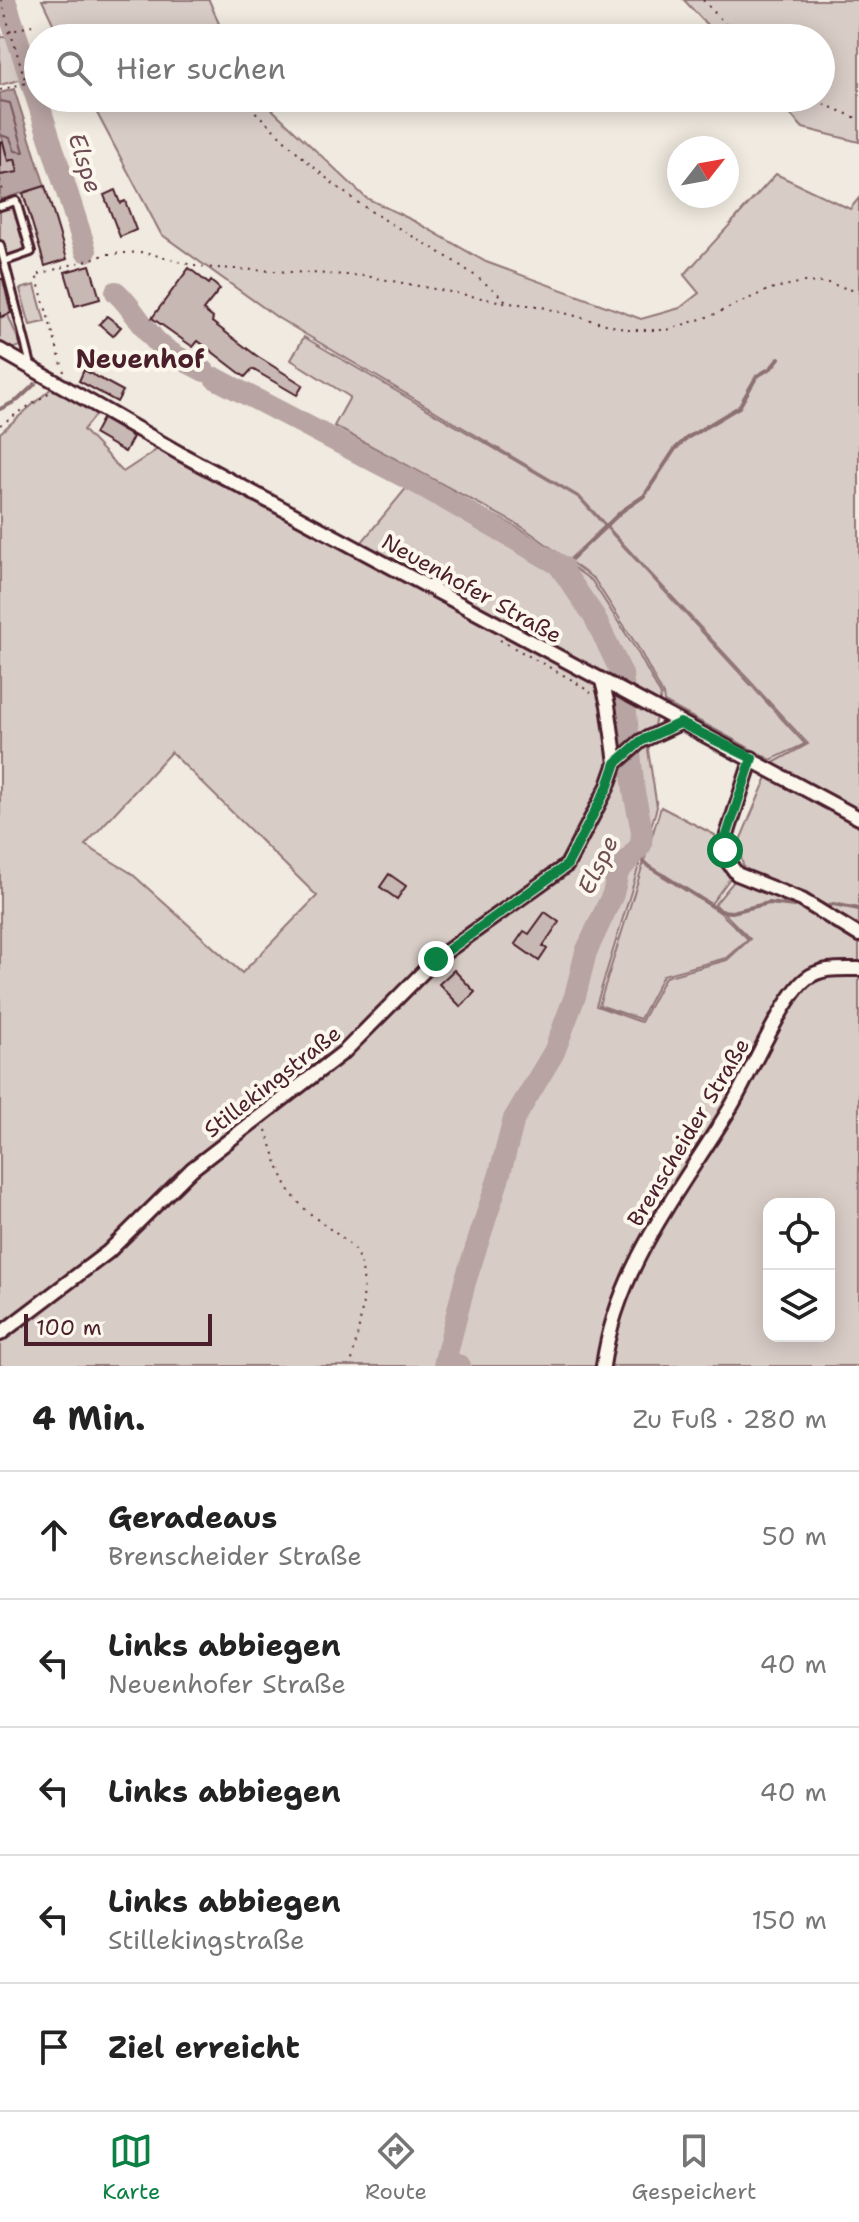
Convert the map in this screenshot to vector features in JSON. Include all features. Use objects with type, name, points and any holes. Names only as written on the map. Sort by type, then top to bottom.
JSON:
[{"type":"street","name":"Neuenhofer Straße","points":[[0,350],[179,453],[859,818]]},
{"type":"street","points":[[602,681],[620,758],[641,741],[680,723]]},
{"type":"street","name":"Stillekingstraße","points":[[0,1334],[108,1252],[192,1169],[345,1051],[436,959],[567,865],[620,758]]},
{"type":"street","points":[[752,758],[726,838],[728,862],[737,874],[802,900],[859,935]]},
{"type":"street","name":"Brenscheider Straße","points":[[603,1366],[619,1298],[643,1245],[731,1106],[797,989],[815,973],[859,969]]},
{"type":"lane","points":[[0,206],[16,201],[31,252],[5,261]]},
{"type":"lane","points":[[0,245],[32,369]]},
{"type":"path","points":[[1,0],[24,76]]},
{"type":"path","points":[[703,0],[725,24]]},
{"type":"path","points":[[0,35],[24,28]]},
{"type":"path","points":[[0,90],[24,84]]},
{"type":"path","points":[[835,109],[859,119]]},
{"type":"path","points":[[256,112],[341,189],[369,210],[484,281],[508,303]]},
{"type":"path","points":[[0,180],[5,196]]},
{"type":"path","points":[[0,425],[65,387],[36,275],[108,254],[144,252],[199,267],[366,276],[538,306],[628,330],[667,330],[713,315],[770,289],[803,282],[828,283],[859,292]]},
{"type":"path","points":[[262,1117],[294,1197],[313,1217],[350,1244],[358,1257],[365,1296],[351,1366]]},
{"type":"shaded area","points":[[42,0],[209,0],[219,24],[53,24]]},
{"type":"shaded area","points":[[684,0],[859,0],[859,142],[803,128],[788,112],[835,112],[835,24],[706,24]]},
{"type":"shaded area","points":[[9,35],[23,79],[0,85],[0,38]]},
{"type":"shaded area","points":[[96,112],[275,112],[366,198],[486,262],[641,319],[680,308],[699,293],[684,275],[776,174],[850,209],[859,198],[859,1366],[0,1366],[0,433],[53,387],[97,413],[83,430],[123,472],[158,449],[353,553],[417,475],[524,531],[592,581],[637,651],[661,696],[648,750],[657,807],[596,1006],[641,1022],[665,977],[727,960],[750,939],[715,904],[744,869],[738,845],[773,763],[808,744],[580,497],[278,318],[161,234]],"holes":[[[171,752],[317,896],[242,973],[131,873],[85,845]]]},
{"type":"shaded area","points":[[14,205],[27,247],[26,250],[6,255],[0,243],[0,210]]},
{"type":"shaded area","points":[[35,285],[45,322],[30,325],[20,289]]},
{"type":"shaded area","points":[[8,315],[21,346],[12,349],[0,343],[0,318]]},
{"type":"shaded area","points":[[304,337],[579,498],[805,744],[771,760],[664,702],[639,649],[594,579],[524,528],[334,426],[350,397],[291,360]]},
{"type":"shaded area","points":[[661,807],[715,835],[718,853],[731,877],[711,904],[748,939],[726,958],[663,975],[640,1019],[599,1005]]},
{"type":"water","points":[[14,89],[45,186],[0,200],[0,175],[18,172],[15,159],[8,161],[0,130],[0,93]]},
{"type":"building","points":[[0,142],[3,142],[8,161],[15,159],[18,172],[0,175]]},
{"type":"building","points":[[45,186],[67,259],[45,266],[23,193]]},
{"type":"building","points":[[115,190],[120,203],[125,201],[136,230],[120,237],[104,195]]},
{"type":"building","points":[[90,265],[100,299],[75,306],[65,272]]},
{"type":"building","points":[[189,268],[220,289],[203,310],[213,318],[212,322],[303,385],[297,395],[252,369],[245,377],[198,341],[193,347],[152,318]]},
{"type":"building","points":[[0,279],[3,279],[11,313],[0,317]]},
{"type":"building","points":[[107,316],[121,327],[113,336],[99,324]]},
{"type":"building","points":[[84,370],[123,391],[117,402],[79,381]]},
{"type":"building","points":[[102,419],[133,437],[125,452],[94,434]]},
{"type":"building","points":[[389,874],[406,886],[397,899],[380,887]]},
{"type":"building","points":[[545,912],[559,922],[543,946],[547,949],[539,961],[515,944],[524,931],[529,934]]},
{"type":"building","points":[[454,970],[475,992],[461,1007],[439,984]]},
{"type":"waterway","name":"Elspe","points":[[5,0],[24,59]]},
{"type":"waterway","name":"Elspe","points":[[41,112],[86,251]]},
{"type":"waterway","name":"Elspe","points":[[116,292],[161,346],[204,371]]},
{"type":"waterway","points":[[563,567],[622,511],[644,496],[675,449],[687,438],[739,407],[757,376],[771,368],[779,358]]},
{"type":"waterway","name":"Elspe","points":[[215,378],[424,487],[563,567],[594,616],[622,674],[634,792],[642,831],[641,845],[618,872],[613,894],[586,952],[575,996],[554,1052],[514,1119],[465,1282],[445,1361],[460,1366]]},
{"type":"waterway","points":[[0,409],[18,400],[35,384]]},
{"type":"waterway","points":[[633,852],[650,867],[720,911],[732,912],[769,903],[794,906]]},
{"type":"waterway","points":[[825,908],[833,904],[859,909]]},
{"type":"district","name":"Neuenhof","points":[[140,359]]},
{"type":"route","points":[[436,959],[567,865],[608,786],[616,763],[641,741],[680,723],[752,758],[726,838],[725,850]]}]
